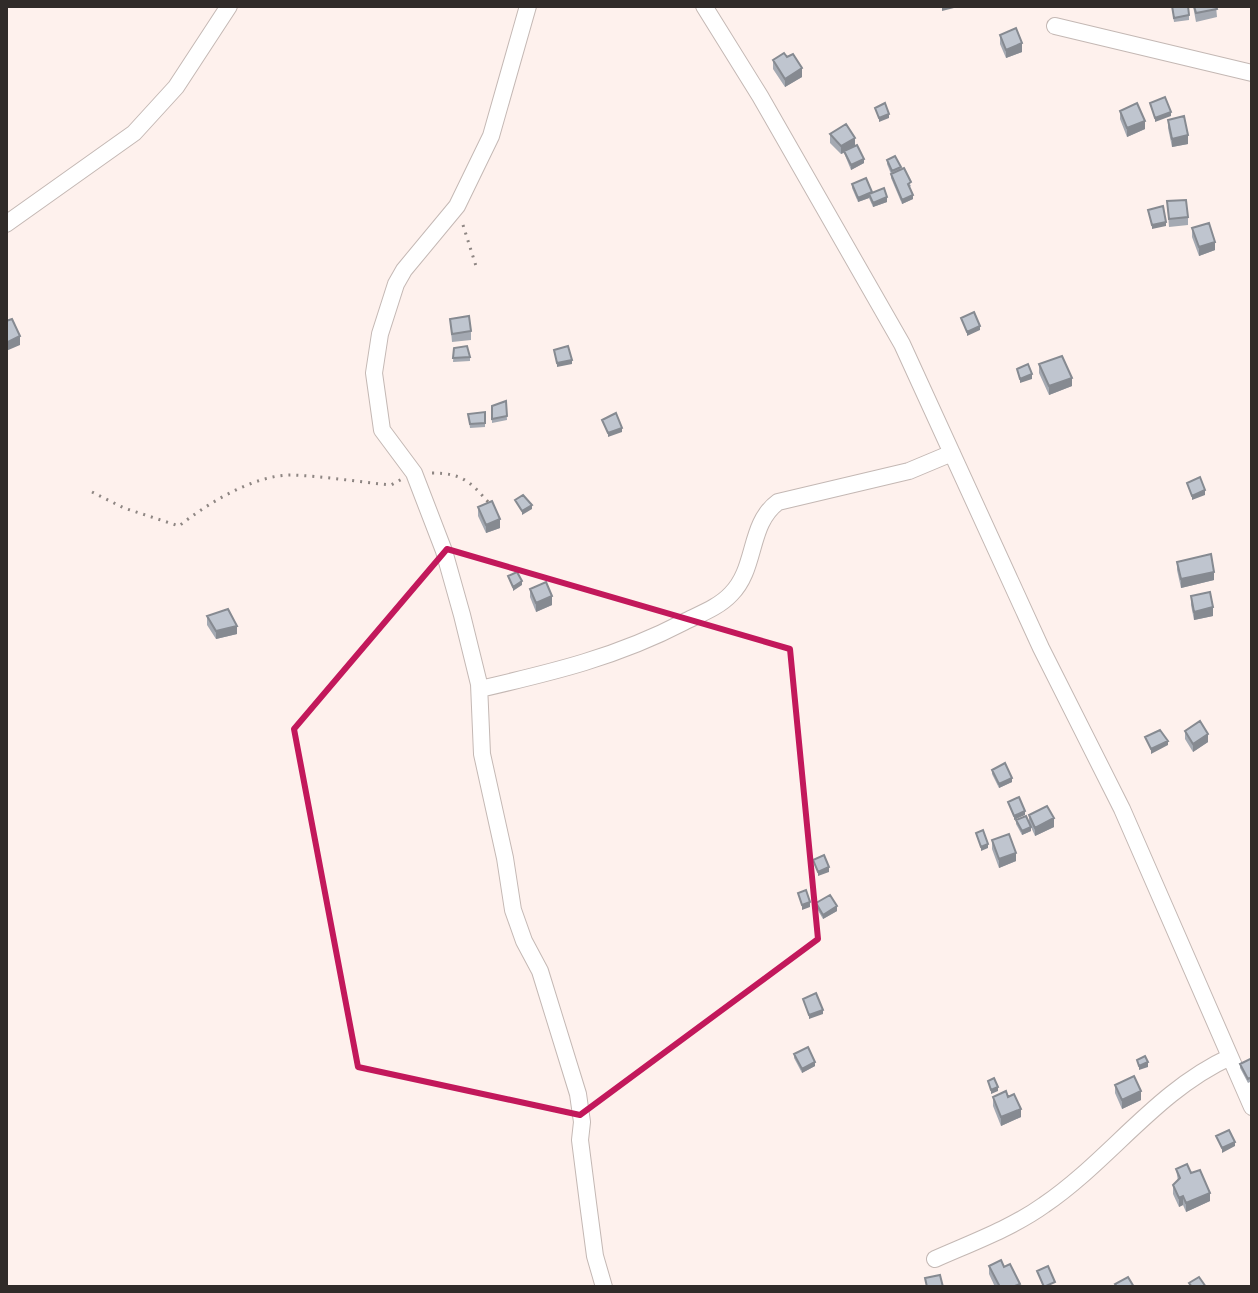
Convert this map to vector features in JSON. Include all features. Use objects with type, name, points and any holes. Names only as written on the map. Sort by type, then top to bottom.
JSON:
[{"type":"street","points":[[6,224],[134,133],[176,87],[229,6]]},
{"type":"street","points":[[528,6],[491,136],[457,206],[404,270],[388,304],[374,373],[379,422],[385,436],[414,473],[453,581],[480,689],[482,754],[513,910],[524,941],[540,971],[578,1094],[582,1122],[580,1140],[595,1256],[604,1287]]},
{"type":"street","points":[[704,6],[760,96],[902,344],[1041,648],[1122,809],[1252,1107]]},
{"type":"street","points":[[1055,26],[1252,73]]},
{"type":"street","points":[[480,689],[581,665],[623,651],[722,602],[738,586],[749,563],[760,522],[778,502],[909,471],[952,453]]},
{"type":"street","points":[[935,1259],[1043,1207],[1171,1092],[1196,1074],[1230,1057]]},
{"type":"path","points":[[457,206],[476,266]]},
{"type":"path","points":[[92,492],[124,508],[179,526],[203,508],[246,486],[288,475],[391,485],[414,473],[452,473],[474,484],[489,503]]},
{"type":"highlighted area","points":[[447,549],[790,649],[818,939],[580,1115],[358,1067],[294,729]]},
{"type":"building","points":[[1172,6],[1188,6],[1189,15],[1174,18]]},
{"type":"building","points":[[1194,6],[1216,6],[1217,9],[1196,13]]},
{"type":"building","points":[[1016,28],[1022,43],[1006,50],[1000,35]]},
{"type":"building","points":[[784,53],[787,57],[793,54],[802,68],[785,79],[773,60]]},
{"type":"building","points":[[1165,97],[1171,112],[1155,118],[1150,103]]},
{"type":"building","points":[[885,103],[889,114],[879,118],[875,108]]},
{"type":"building","points":[[1137,103],[1145,121],[1127,128],[1120,111]]},
{"type":"building","points":[[1184,116],[1188,135],[1172,139],[1168,120]]},
{"type":"building","points":[[846,124],[855,138],[841,146],[830,134]]},
{"type":"building","points":[[857,145],[864,159],[851,165],[844,151]]},
{"type":"building","points":[[895,156],[901,167],[892,171],[887,160]]},
{"type":"building","points":[[904,168],[913,195],[902,200],[891,174]]},
{"type":"building","points":[[866,178],[872,192],[858,198],[852,184]]},
{"type":"building","points":[[884,188],[887,197],[873,203],[869,194]]},
{"type":"building","points":[[1186,200],[1188,217],[1169,219],[1167,201]]},
{"type":"building","points":[[1163,206],[1166,222],[1152,225],[1148,210]]},
{"type":"building","points":[[1209,223],[1215,242],[1199,247],[1192,228]]},
{"type":"building","points":[[974,312],[980,326],[967,332],[961,318]]},
{"type":"building","points":[[469,316],[471,331],[452,334],[450,319]]},
{"type":"building","points":[[12,319],[20,336],[6,343],[6,321]]},
{"type":"building","points":[[467,346],[470,357],[453,358],[454,348]]},
{"type":"building","points":[[568,346],[572,360],[557,363],[554,350]]},
{"type":"building","points":[[1062,356],[1072,378],[1049,386],[1039,364]]},
{"type":"building","points":[[1028,364],[1032,374],[1020,379],[1017,369]]},
{"type":"building","points":[[506,401],[507,416],[492,419],[492,406]]},
{"type":"building","points":[[485,412],[485,423],[470,424],[468,414]]},
{"type":"building","points":[[616,413],[622,428],[608,433],[602,420]]},
{"type":"building","points":[[1200,477],[1205,490],[1192,496],[1187,483]]},
{"type":"building","points":[[523,495],[532,505],[522,511],[515,500]]},
{"type":"building","points":[[492,501],[500,519],[486,525],[478,507]]},
{"type":"building","points":[[1211,554],[1214,572],[1181,579],[1177,562]]},
{"type":"building","points":[[517,572],[522,581],[513,587],[508,576]]},
{"type":"building","points":[[546,582],[552,596],[536,603],[530,589]]},
{"type":"building","points":[[1210,592],[1213,607],[1194,612],[1191,596]]},
{"type":"building","points":[[228,609],[237,626],[216,631],[207,616]]},
{"type":"building","points":[[1200,721],[1208,734],[1193,744],[1185,731]]},
{"type":"building","points":[[1160,730],[1168,741],[1151,749],[1145,737]]},
{"type":"building","points":[[1005,763],[1012,778],[999,784],[992,770]]},
{"type":"building","points":[[1019,797],[1025,811],[1014,816],[1008,802]]},
{"type":"building","points":[[1047,806],[1054,818],[1035,828],[1029,815]]},
{"type":"building","points":[[1026,816],[1031,827],[1022,831],[1016,820]]},
{"type":"building","points":[[983,830],[988,844],[981,847],[976,833]]},
{"type":"building","points":[[1009,834],[1016,853],[999,859],[992,840]]},
{"type":"building","points":[[824,855],[829,867],[818,872],[813,860]]},
{"type":"building","points":[[806,890],[810,902],[802,905],[798,893]]},
{"type":"building","points":[[830,895],[837,906],[823,915],[816,903]]},
{"type":"building","points":[[816,993],[823,1010],[809,1015],[803,999]]},
{"type":"building","points":[[808,1047],[815,1062],[802,1069],[794,1054]]},
{"type":"building","points":[[1145,1056],[1148,1062],[1139,1066],[1137,1060]]},
{"type":"building","points":[[1252,1058],[1252,1077],[1248,1079],[1240,1064]]},
{"type":"building","points":[[1134,1076],[1141,1091],[1122,1100],[1115,1085]]},
{"type":"building","points":[[994,1078],[998,1087],[991,1090],[988,1081]]},
{"type":"building","points":[[1006,1091],[1008,1097],[1014,1094],[1021,1109],[1001,1117],[993,1097]]},
{"type":"building","points":[[1229,1130],[1235,1142],[1222,1148],[1216,1136]]},
{"type":"building","points":[[1187,1164],[1191,1173],[1200,1170],[1210,1193],[1186,1203],[1183,1196],[1179,1198],[1173,1185],[1180,1178],[1176,1169]]},
{"type":"building","points":[[1001,1260],[1004,1267],[1010,1264],[1020,1284],[1000,1287],[989,1266]]},
{"type":"building","points":[[1048,1266],[1055,1282],[1044,1287],[1037,1271]]},
{"type":"building","points":[[940,1275],[943,1287],[927,1287],[925,1278]]},
{"type":"building","points":[[1128,1277],[1134,1287],[1117,1287],[1115,1284]]},
{"type":"building","points":[[1199,1277],[1206,1287],[1192,1287],[1189,1283]]}]
